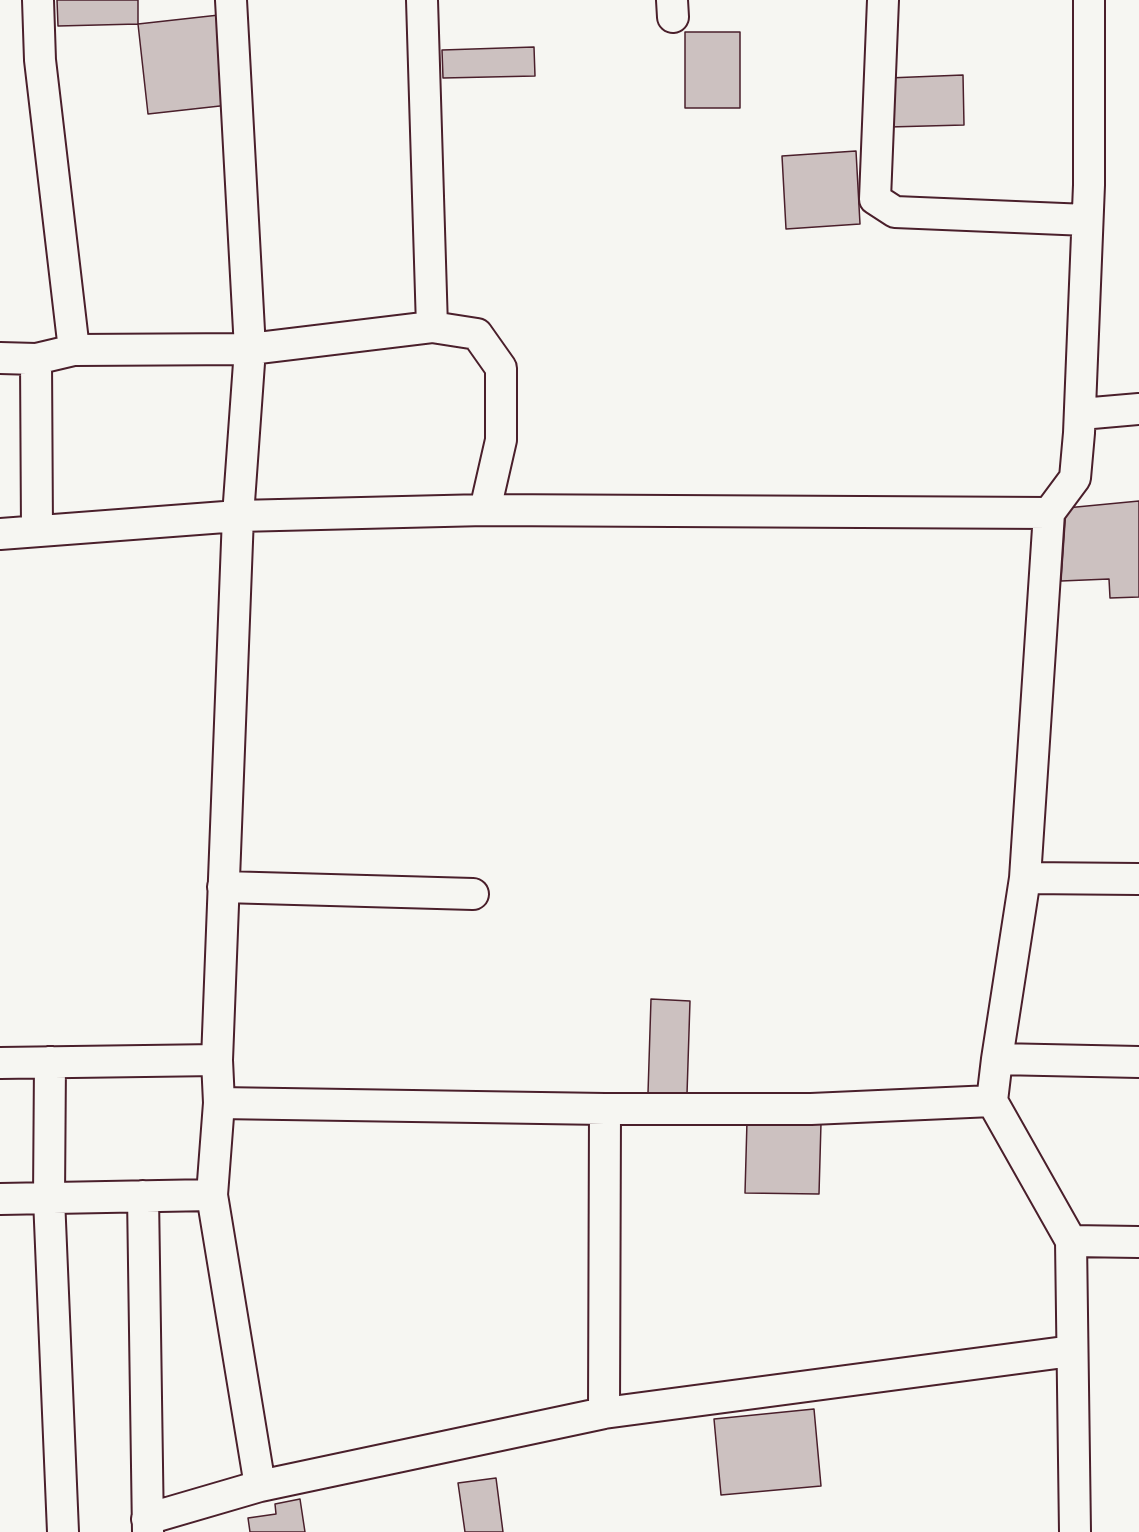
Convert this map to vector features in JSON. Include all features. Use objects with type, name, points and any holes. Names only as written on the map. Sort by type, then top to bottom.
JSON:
[{"type":"street","points":[[38,0],[40,60],[75,350]]},
{"type":"street","points":[[231,0],[250,349],[238,516],[217,1060],[219,1103],[212,1195],[260,1486]]},
{"type":"street","points":[[422,0],[432,327]]},
{"type":"street","points":[[883,0],[875,199],[895,212],[1087,219]]},
{"type":"street","points":[[1075,1532],[1071,1241],[992,1101],[1024,878],[1049,513],[1075,478],[1081,414],[1087,219],[1089,0]]},
{"type":"street","points":[[0,358],[36,358],[75,350],[250,349],[432,327],[477,334],[501,368],[501,440],[485,510]]},
{"type":"street","points":[[36,358],[37,531]]},
{"type":"street","points":[[1081,414],[1139,409]]},
{"type":"street","points":[[0,534],[238,516],[485,510],[1049,513]]},
{"type":"street","points":[[1024,878],[1139,879]]},
{"type":"street","points":[[224,887],[473,894]]},
{"type":"street","points":[[997,1059],[1139,1062]]},
{"type":"street","points":[[0,1063],[217,1060]]},
{"type":"street","points":[[50,1062],[49,1198],[63,1532]]},
{"type":"street","points":[[219,1103],[606,1109],[811,1109],[992,1101]]},
{"type":"street","points":[[604,1413],[606,1109]]},
{"type":"street","points":[[0,1199],[212,1195]]},
{"type":"street","points":[[143,1196],[148,1525],[260,1486],[604,1413],[1072,1351]]},
{"type":"street","points":[[1071,1241],[1139,1242]]},
{"type":"building","points":[[57,0],[138,0],[138,24],[58,26]]},
{"type":"building","points":[[219,15],[229,105],[148,114],[138,24]]},
{"type":"building","points":[[685,32],[740,32],[740,108],[685,108]]},
{"type":"building","points":[[534,47],[535,76],[443,78],[442,50]]},
{"type":"building","points":[[963,75],[964,125],[889,127],[888,78]]},
{"type":"building","points":[[856,151],[860,224],[786,229],[782,156]]},
{"type":"building","points":[[1139,501],[1139,597],[1110,598],[1109,579],[1061,581],[1066,508]]},
{"type":"building","points":[[651,999],[690,1001],[687,1094],[648,1093]]},
{"type":"building","points":[[747,1121],[821,1123],[819,1194],[745,1193]]},
{"type":"building","points":[[814,1409],[821,1486],[721,1495],[714,1419]]},
{"type":"building","points":[[496,1478],[503,1532],[465,1532],[458,1483]]},
{"type":"building","points":[[300,1499],[305,1532],[250,1532],[248,1518],[276,1514],[275,1504]]}]
